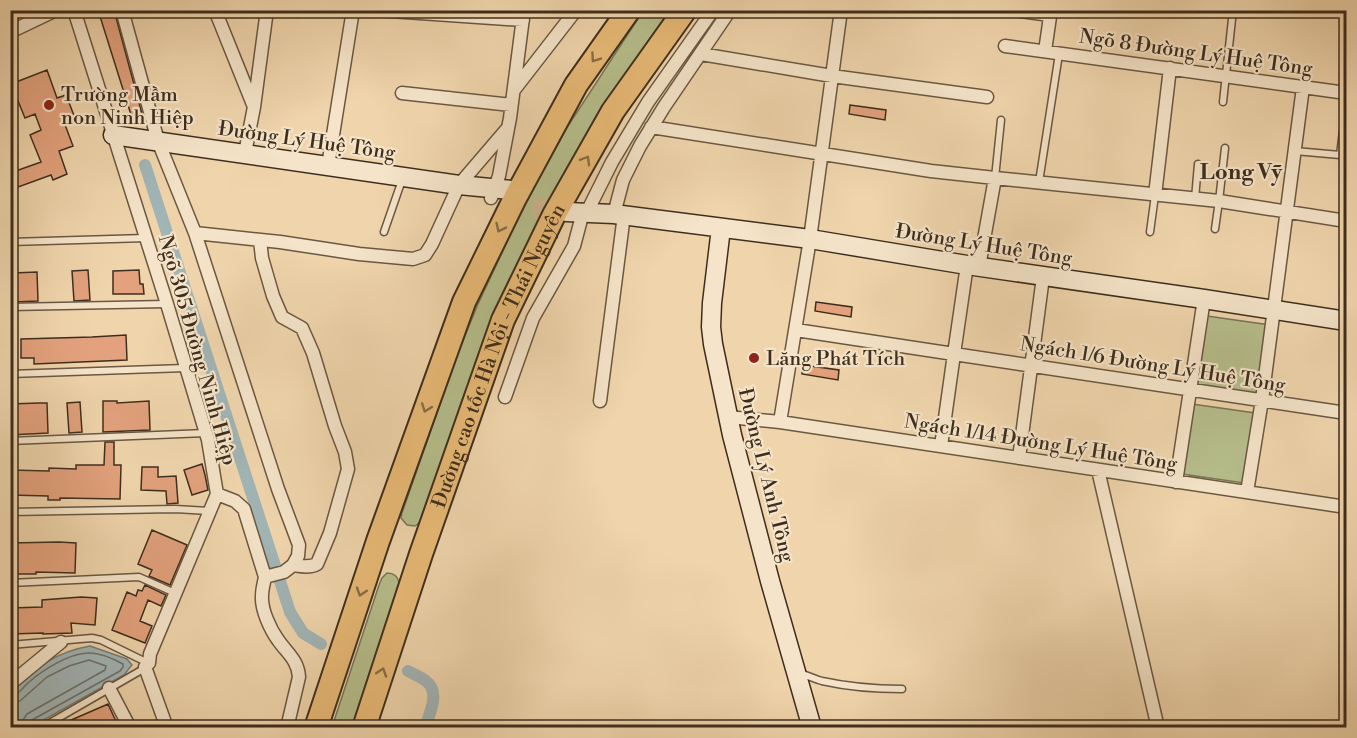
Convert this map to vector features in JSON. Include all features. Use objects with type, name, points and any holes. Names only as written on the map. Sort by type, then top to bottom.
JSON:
[{"type":"highway","points":[[316,728],[378,541],[464,302],[515,198],[576,85],[629,10]]},
{"type":"highway","name":"Đường cao tốc Hà Nội - Thái Nguyên","points":[[364,728],[421,554],[503,320],[554,215],[613,111],[685,10]]},
{"type":"main road","name":"Đường Lý Huệ Tông","points":[[114,135],[459,185],[501,195]]},
{"type":"main road","name":"Đường Lý Huệ Tông","points":[[578,207],[810,239],[1043,277],[1347,321]]},
{"type":"main road","name":"Đường Lý Anh Tông","points":[[721,228],[711,316],[713,344],[728,417],[770,581],[812,728]]},
{"type":"street","points":[[10,32],[56,10]]},
{"type":"street","name":"Ngõ 305 Đường Ninh Hiệp","points":[[74,10],[206,433],[217,494],[147,665]]},
{"type":"street","points":[[122,10],[158,141],[195,233],[298,545],[298,556],[288,568]]},
{"type":"street","points":[[215,10],[254,107]]},
{"type":"street","points":[[245,153],[254,107],[267,10]]},
{"type":"street","points":[[328,166],[353,10]]},
{"type":"street","points":[[376,10],[524,15],[499,176],[501,195]]},
{"type":"street","points":[[513,92],[576,10]]},
{"type":"street","points":[[505,397],[533,318],[574,246],[578,207],[612,162],[648,102],[713,10]]},
{"type":"street","points":[[600,400],[623,180],[651,127],[730,10]]},
{"type":"street","points":[[780,422],[810,239],[841,10]]},
{"type":"street","points":[[1013,10],[1051,13],[1045,51]]},
{"type":"street","name":"Ngõ 8 Đường Lý Huệ Tông","points":[[1005,46],[1347,93]]},
{"type":"street","points":[[701,54],[832,76],[987,97]]},
{"type":"street","points":[[1155,195],[1170,68]]},
{"type":"street","points":[[1247,492],[1262,400],[1303,87]]},
{"type":"street","points":[[402,93],[511,105]]},
{"type":"street","points":[[651,127],[931,171],[1219,201],[1347,221]]},
{"type":"street","points":[[195,233],[413,259],[425,255],[459,185],[507,129]]},
{"type":"street","points":[[941,446],[954,354],[995,178]]},
{"type":"street","points":[[260,240],[262,258],[273,296],[282,316],[302,328],[313,353],[345,452],[348,469],[330,533],[317,564],[288,568],[267,576]]},
{"type":"street","points":[[1018,458],[1043,277]]},
{"type":"street","points":[[1176,482],[1204,299]]},
{"type":"street","name":"Ngách 1/6 Đường Lý Huệ Tông","points":[[796,330],[1347,412]]},
{"type":"street","name":"Ngách 1/14 Đường Lý Huệ Tông","points":[[728,417],[780,422],[1347,507]]},
{"type":"street","points":[[1098,470],[1158,728]]},
{"type":"street","points":[[217,494],[235,501],[244,509],[267,576],[262,598],[266,615],[277,639],[295,660],[299,670],[287,728]]},
{"type":"street","points":[[10,684],[61,642]]},
{"type":"street","points":[[147,665],[167,728]]},
{"type":"street","points":[[110,688],[130,728]]},
{"type":"lane","points":[[1223,102],[1233,10]]},
{"type":"lane","points":[[1039,182],[1059,53]]},
{"type":"lane","points":[[995,178],[1001,120]]},
{"type":"lane","points":[[1295,151],[1340,155],[1343,131]]},
{"type":"lane","points":[[1215,229],[1225,148]]},
{"type":"lane","points":[[1195,199],[1198,164]]},
{"type":"lane","points":[[384,232],[403,177]]},
{"type":"lane","points":[[1150,232],[1155,195]]},
{"type":"lane","points":[[10,242],[146,238]]},
{"type":"lane","points":[[10,307],[167,304]]},
{"type":"lane","points":[[10,374],[185,368]]},
{"type":"lane","points":[[10,441],[206,433]]},
{"type":"lane","points":[[10,512],[175,509],[210,511]]},
{"type":"lane","points":[[10,583],[139,577],[176,593]]},
{"type":"lane","points":[[10,645],[92,638],[101,640],[147,665],[41,728]]},
{"type":"lane","points":[[797,674],[855,687],[902,689]]},
{"type":"lane","points":[[57,719],[60,728]]},
{"type":"green space","points":[[643,11],[669,11],[606,102],[535,229],[507,288],[464,395],[423,515],[415,526],[407,525],[401,518],[402,513],[458,353],[478,304],[531,193],[568,126]]},
{"type":"green space","points":[[1207,316],[1270,325],[1259,396],[1196,386]]},
{"type":"green space","points":[[1192,404],[1255,413],[1244,483],[1182,474]]},
{"type":"green space","points":[[387,573],[395,575],[399,583],[352,727],[332,727],[379,585]]},
{"type":"water","points":[[90,646],[127,659],[132,665],[124,675],[31,727],[11,727],[10,692],[46,662],[66,652]]},
{"type":"building","points":[[98,10],[114,10],[142,114],[132,118]]},
{"type":"building","points":[[47,70],[57,98],[66,95],[75,118],[64,122],[73,146],[59,151],[67,174],[53,180],[51,175],[10,190],[10,173],[41,162],[30,135],[41,130],[35,114],[25,118],[11,84]]},
{"type":"building","points":[[850,105],[886,110],[885,120],[849,114]]},
{"type":"building","points":[[88,270],[90,300],[74,301],[72,271]]},
{"type":"building","points":[[139,270],[140,284],[143,284],[144,294],[113,294],[113,271]]},
{"type":"building","points":[[37,272],[38,301],[14,302],[13,273]]},
{"type":"building","points":[[816,302],[852,307],[851,317],[815,311]]},
{"type":"building","points":[[126,335],[127,360],[34,364],[34,358],[21,358],[21,339]]},
{"type":"building","points":[[803,365],[839,370],[838,380],[802,374]]},
{"type":"building","points":[[103,401],[117,401],[117,403],[149,401],[150,430],[103,432]]},
{"type":"building","points":[[80,402],[82,432],[69,433],[67,403]]},
{"type":"building","points":[[47,403],[48,433],[10,435],[10,404]]},
{"type":"building","points":[[105,442],[114,442],[114,465],[121,465],[120,499],[60,498],[60,500],[48,500],[48,496],[10,495],[10,470],[49,471],[49,468],[76,469],[76,465],[104,465]]},
{"type":"building","points":[[202,464],[208,490],[192,495],[184,470]]},
{"type":"building","points":[[142,467],[158,467],[158,477],[176,476],[178,503],[167,504],[166,491],[141,490]]},
{"type":"building","points":[[152,530],[187,545],[170,585],[149,576],[152,570],[138,564]]},
{"type":"building","points":[[10,543],[76,543],[75,573],[10,574]]},
{"type":"building","points":[[145,585],[166,595],[161,606],[148,600],[140,621],[152,626],[145,643],[112,630],[127,592],[136,596],[138,590],[142,591]]},
{"type":"building","points":[[97,598],[95,625],[71,623],[72,633],[10,634],[10,608],[42,607],[42,600]]},
{"type":"building","points":[[108,704],[119,728],[72,728],[69,721]]},
{"type":"waterway","points":[[145,165],[290,612],[303,633],[321,644]]},
{"type":"waterway","points":[[408,671],[426,681],[433,691],[433,703],[425,728]]},
{"type":"tunnel","points":[[506,202],[566,212]]},
{"type":"place","name":"Trường Mầm non Ninh Hiệp","points":[[49,105]]},
{"type":"place","name":"Lăng Phát Tích","points":[[754,358]]},
{"type":"district","name":"Long Vỹ","points":[[1241,171]]}]
